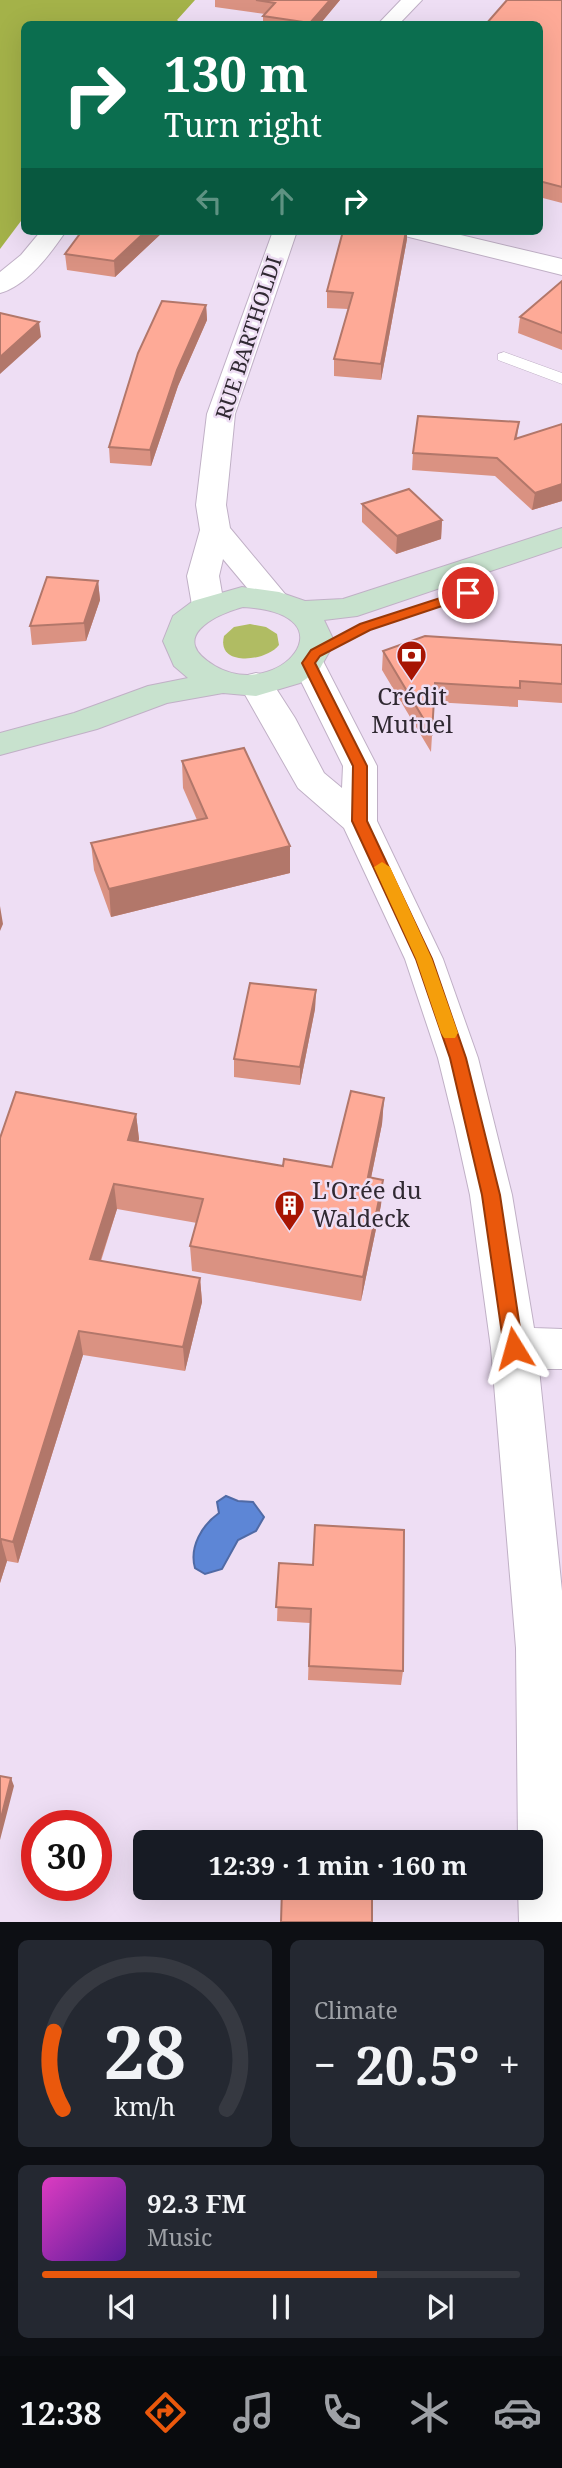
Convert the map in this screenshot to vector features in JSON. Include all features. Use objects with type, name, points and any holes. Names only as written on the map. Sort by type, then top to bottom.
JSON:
[{"type":"main road","points":[[239,683],[196,671],[179,650],[178,637],[183,625],[208,605],[242,597],[287,606],[346,609],[562,537]]},
{"type":"main road","points":[[0,744],[85,721],[160,695],[239,683],[278,681],[365,627],[562,561]]},
{"type":"main road","points":[[287,606],[316,630],[312,658]]},
{"type":"main road","points":[[0,738],[59,705],[144,674],[179,650]]},
{"type":"street","points":[[391,21],[412,0]]},
{"type":"street","points":[[0,285],[30,260],[51,235]]},
{"type":"street","name":"RUE BARTHOLDI","points":[[208,605],[203,576],[215,530],[212,492],[221,414],[284,235]]},
{"type":"street","points":[[430,235],[562,267]]},
{"type":"street","points":[[215,530],[287,606]]},
{"type":"street","points":[[312,658],[360,766],[359,821]]},
{"type":"street","points":[[239,683],[278,718],[310,780],[359,821],[424,959],[458,1058],[491,1195],[514,1348],[542,1648],[547,1922]]},
{"type":"street","points":[[514,1348],[562,1349]]},
{"type":"lane","points":[[504,357],[562,379]]},
{"type":"green space","points":[[0,0],[195,0],[178,21],[21,21],[21,221],[0,249]]},
{"type":"green space","points":[[250,624],[266,627],[277,634],[279,645],[273,651],[254,658],[244,659],[227,653],[224,636],[234,627]]},
{"type":"water","points":[[226,1496],[238,1501],[253,1502],[264,1517],[256,1531],[238,1540],[222,1569],[205,1574],[195,1568],[195,1545],[202,1530],[219,1513],[217,1502]]},
{"type":"building","points":[[256,0],[330,0],[312,21],[263,16],[275,3]]},
{"type":"building","points":[[507,0],[562,0],[562,187],[543,182],[543,21],[489,21]]},
{"type":"building","points":[[79,235],[142,235],[114,261],[65,254]]},
{"type":"building","points":[[342,235],[405,235],[381,364],[334,359],[353,293],[327,291]]},
{"type":"building","points":[[562,281],[562,333],[520,317]]},
{"type":"building","points":[[162,301],[206,305],[177,370],[150,450],[109,447],[138,353]]},
{"type":"building","points":[[0,313],[39,322],[0,357]]},
{"type":"building","points":[[418,416],[519,422],[515,439],[562,424],[562,484],[535,493],[497,458],[413,453]]},
{"type":"building","points":[[409,489],[442,520],[397,536],[362,504]]},
{"type":"building","points":[[47,577],[98,581],[84,623],[30,626]]},
{"type":"building","points":[[425,636],[562,645],[562,684],[520,681],[520,688],[435,683],[432,733],[383,651]]},
{"type":"building","points":[[244,748],[290,846],[109,889],[91,843],[207,818],[182,761]]},
{"type":"building","points":[[250,983],[316,990],[300,1067],[234,1059]]},
{"type":"building","points":[[351,1091],[384,1098],[368,1177],[383,1180],[363,1277],[190,1246],[203,1199],[114,1184],[90,1259],[200,1278],[183,1347],[79,1331],[13,1542],[1,1539],[0,1543],[0,1138],[16,1092],[136,1114],[128,1140],[283,1166],[284,1159],[332,1167]]},
{"type":"building","points":[[315,1525],[404,1530],[403,1671],[309,1666],[311,1609],[276,1607],[279,1563],[313,1565]]},
{"type":"building","points":[[0,1776],[11,1778],[0,1822]]},
{"type":"building","points":[[282,1900],[372,1900],[372,1922],[281,1922]]},
{"type":"slow traffic","points":[[382,867],[424,959],[450,1033]]},
{"type":"place","name":"Crédit Mutuel","points":[[412,682]]},
{"type":"place","name":"L'Orée du Waldeck","points":[[289,1232]]},
{"type":"route","points":[[468,593],[365,627],[315,653],[308,663],[360,766],[359,821],[424,959],[458,1058],[491,1195],[514,1348]]}]
